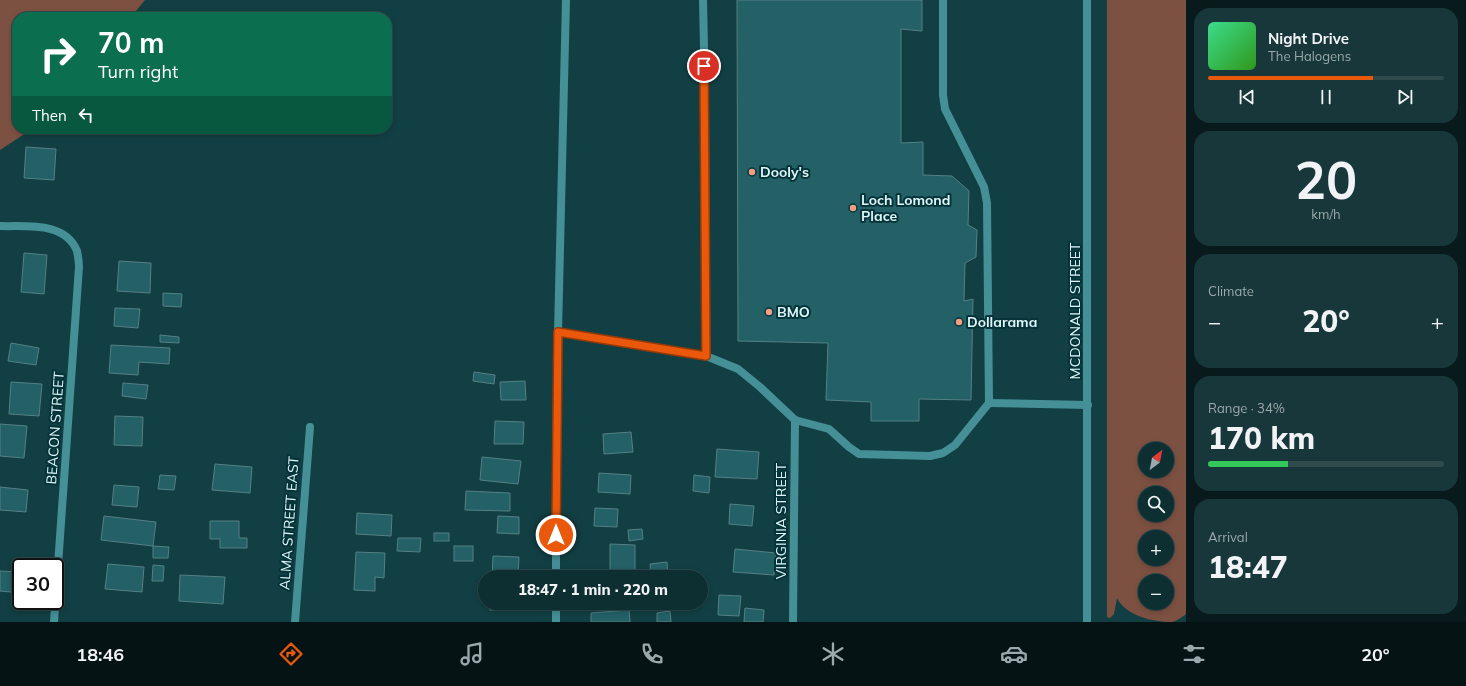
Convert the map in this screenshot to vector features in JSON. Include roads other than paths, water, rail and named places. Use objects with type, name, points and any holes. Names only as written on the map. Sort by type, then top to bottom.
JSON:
[{"type":"street","points":[[556,570],[558,332],[566,0]]},
{"type":"street","points":[[703,0],[706,356]]},
{"type":"street","points":[[558,332],[706,356],[738,369],[760,386],[795,420],[829,429],[859,454],[930,456],[943,453],[955,445],[989,403],[987,203],[984,187],[945,109],[943,95],[943,0]]},
{"type":"street","name":"MCDONALD STREET","points":[[1087,0],[1087,622]]},
{"type":"street","name":"BEACON STREET","points":[[0,226],[48,228],[68,238],[77,251],[79,267],[54,622]]},
{"type":"street","points":[[989,403],[1088,405]]},
{"type":"street","name":"VIRGINIA STREET","points":[[793,622],[795,420]]},
{"type":"street","name":"ALMA STREET EAST","points":[[295,622],[310,427]]},
{"type":"street","points":[[556,610],[556,622]]},
{"type":"place","name":"Dooly's","points":[[752,172]]},
{"type":"place","name":"Loch Lomond Place","points":[[853,208]]},
{"type":"place","name":"BMO","points":[[769,312]]},
{"type":"place","name":"Dollarama","points":[[959,322]]}]
